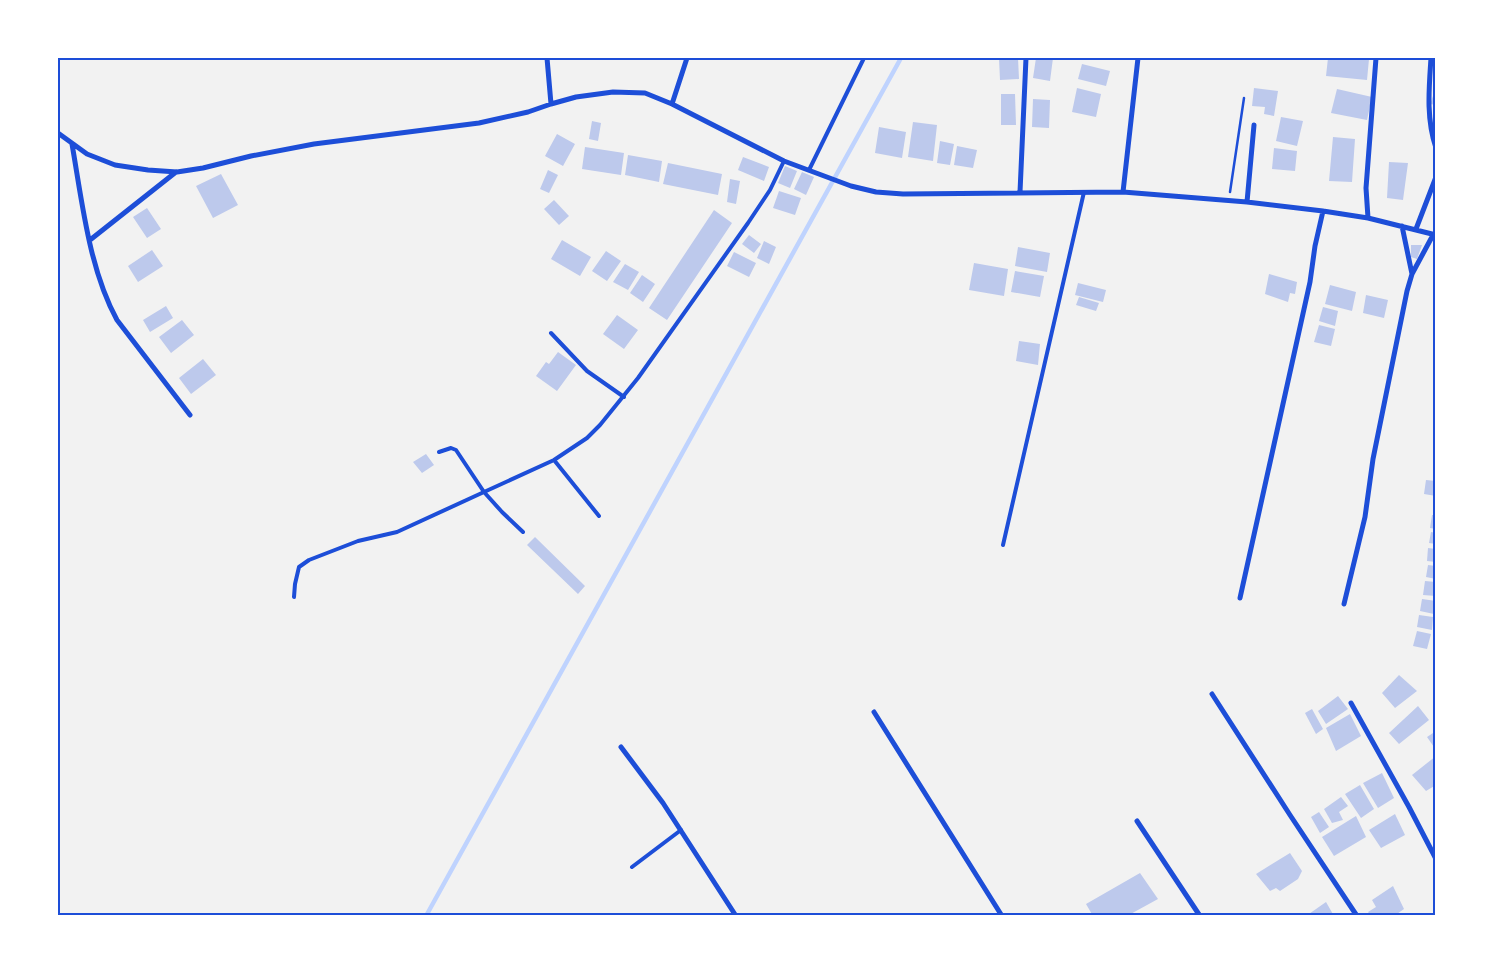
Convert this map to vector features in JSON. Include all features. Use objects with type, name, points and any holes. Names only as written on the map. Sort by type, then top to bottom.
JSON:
[{"type":"street","points":[[547,58],[551,104]]},
{"type":"street","points":[[672,104],[687,58]]},
{"type":"street","points":[[1020,192],[1026,58]]},
{"type":"street","points":[[1123,192],[1138,58]]},
{"type":"street","points":[[1368,218],[1366,188],[1376,58]]},
{"type":"street","points":[[1431,58],[1428,103],[1432,136],[1436,148]]},
{"type":"street","points":[[58,134],[86,154],[115,165],[176,172],[314,144],[478,123],[528,112],[576,97],[613,92],[645,93],[672,104],[784,161],[851,186],[876,192],[903,194],[1123,192],[1229,200],[1368,218],[1434,235],[1412,274],[1397,334],[1391,377],[1373,458],[1366,517],[1344,604]]},
{"type":"street","points":[[1247,202],[1254,125]]},
{"type":"street","points":[[72,143],[90,240],[108,305],[116,320],[190,415]]},
{"type":"street","points":[[90,240],[176,172]]},
{"type":"street","points":[[1416,230],[1436,178]]},
{"type":"street","points":[[1240,598],[1310,282],[1315,246],[1323,211]]},
{"type":"street","points":[[1402,226],[1412,274]]},
{"type":"street","points":[[1212,694],[1357,916]]},
{"type":"street","points":[[1352,703],[1436,859]]},
{"type":"street","points":[[874,712],[1002,916]]},
{"type":"street","points":[[621,747],[663,803],[736,916]]},
{"type":"street","points":[[1137,821],[1200,916]]},
{"type":"lane","points":[[812,171],[864,58]]},
{"type":"lane","points":[[294,597],[299,567],[309,560],[358,542],[397,532],[554,460],[587,438],[624,397],[770,190],[784,161]]},
{"type":"lane","points":[[1003,545],[1084,192]]},
{"type":"lane","points":[[551,333],[587,371],[624,397]]},
{"type":"lane","points":[[439,452],[451,448],[456,450],[484,492],[523,532]]},
{"type":"lane","points":[[554,460],[599,516]]},
{"type":"lane","points":[[632,867],[680,830]]},
{"type":"path","points":[[1229,200],[1244,98]]},
{"type":"building","points":[[999,58],[1018,58],[1019,79],[1000,80]]},
{"type":"building","points":[[1036,58],[1053,58],[1050,81],[1033,78]]},
{"type":"building","points":[[1328,58],[1369,59],[1367,80],[1326,76]]},
{"type":"building","points":[[1082,64],[1110,71],[1106,86],[1078,79]]},
{"type":"building","points":[[1077,88],[1101,94],[1096,117],[1072,112]]},
{"type":"building","points":[[1254,88],[1278,91],[1274,116],[1264,114],[1265,107],[1252,106]]},
{"type":"building","points":[[1436,88],[1436,105],[1430,104]]},
{"type":"building","points":[[1337,89],[1372,97],[1367,120],[1331,113]]},
{"type":"building","points":[[1001,94],[1015,94],[1016,125],[1001,125]]},
{"type":"building","points":[[1033,99],[1050,100],[1049,128],[1032,127]]},
{"type":"building","points":[[1281,117],[1303,121],[1297,146],[1276,141]]},
{"type":"building","points":[[592,121],[601,123],[598,141],[589,139]]},
{"type":"building","points":[[913,122],[937,125],[933,161],[908,157]]},
{"type":"building","points":[[879,127],[906,132],[902,158],[875,153]]},
{"type":"building","points":[[557,134],[575,144],[563,166],[545,156]]},
{"type":"building","points":[[1333,137],[1355,139],[1352,182],[1329,181]]},
{"type":"building","points":[[940,141],[954,144],[950,165],[937,163]]},
{"type":"building","points":[[957,146],[977,150],[973,168],[954,165]]},
{"type":"building","points":[[585,147],[624,153],[621,175],[582,169]]},
{"type":"building","points":[[1274,148],[1297,151],[1295,171],[1272,169]]},
{"type":"building","points":[[628,155],[662,161],[659,182],[625,175]]},
{"type":"building","points":[[743,157],[769,167],[764,181],[738,170]]},
{"type":"building","points":[[1389,162],[1408,163],[1403,200],[1387,198]]},
{"type":"building","points":[[668,163],[722,174],[718,195],[663,184]]},
{"type":"building","points":[[785,166],[797,171],[790,188],[778,183]]},
{"type":"building","points":[[548,170],[558,175],[549,193],[540,189]]},
{"type":"building","points":[[802,172],[814,177],[806,195],[794,189]]},
{"type":"building","points":[[221,174],[238,205],[213,218],[196,186]]},
{"type":"building","points":[[730,179],[740,181],[736,204],[727,202]]},
{"type":"building","points":[[779,191],[801,198],[795,215],[773,208]]},
{"type":"building","points":[[554,200],[569,216],[559,225],[544,209]]},
{"type":"building","points":[[147,208],[161,229],[147,238],[133,217]]},
{"type":"building","points":[[714,210],[732,223],[667,320],[649,308]]},
{"type":"building","points":[[749,235],[761,244],[754,253],[742,244]]},
{"type":"building","points":[[562,240],[591,257],[580,276],[551,259]]},
{"type":"building","points":[[764,241],[776,247],[769,264],[757,258]]},
{"type":"building","points":[[1411,245],[1422,245],[1417,259],[1411,257]]},
{"type":"building","points":[[1018,247],[1050,253],[1047,272],[1015,266]]},
{"type":"building","points":[[152,250],[163,266],[138,282],[128,266]]},
{"type":"building","points":[[606,251],[621,261],[607,281],[592,271]]},
{"type":"building","points":[[734,252],[756,263],[749,277],[727,266]]},
{"type":"building","points":[[974,263],[1008,269],[1004,296],[969,290]]},
{"type":"building","points":[[625,264],[639,272],[628,290],[613,282]]},
{"type":"building","points":[[1015,271],[1044,276],[1040,297],[1011,292]]},
{"type":"building","points":[[1269,274],[1297,282],[1295,294],[1290,293],[1288,302],[1265,294]]},
{"type":"building","points":[[642,275],[655,284],[643,302],[630,293]]},
{"type":"building","points":[[1078,283],[1106,290],[1103,302],[1075,295]]},
{"type":"building","points":[[1330,285],[1356,292],[1352,311],[1325,304]]},
{"type":"building","points":[[1366,295],[1388,300],[1384,318],[1363,313]]},
{"type":"building","points":[[1079,297],[1099,303],[1096,311],[1076,305]]},
{"type":"building","points":[[166,306],[173,318],[150,332],[143,320]]},
{"type":"building","points":[[1323,307],[1338,311],[1335,326],[1319,321]]},
{"type":"building","points":[[617,315],[638,330],[624,349],[603,334]]},
{"type":"building","points":[[182,320],[194,335],[171,353],[159,337]]},
{"type":"building","points":[[1319,325],[1335,329],[1331,346],[1314,342]]},
{"type":"building","points":[[1019,341],[1040,344],[1038,365],[1016,361]]},
{"type":"building","points":[[558,352],[576,365],[557,391],[536,376],[546,362],[549,364]]},
{"type":"building","points":[[203,359],[216,375],[191,394],[179,378]]},
{"type":"building","points":[[426,454],[434,465],[422,473],[413,462]]},
{"type":"building","points":[[1426,480],[1436,481],[1436,496],[1424,494]]},
{"type":"building","points":[[1432,515],[1436,515],[1436,529],[1430,528]]},
{"type":"building","points":[[1431,532],[1436,533],[1436,544],[1429,543]]},
{"type":"building","points":[[535,537],[585,586],[578,594],[527,545]]},
{"type":"building","points":[[1428,548],[1436,549],[1436,562],[1427,561]]},
{"type":"building","points":[[1428,565],[1436,566],[1436,579],[1426,577]]},
{"type":"building","points":[[1425,581],[1436,582],[1436,596],[1423,595]]},
{"type":"building","points":[[1422,599],[1436,601],[1434,614],[1420,611]]},
{"type":"building","points":[[1419,615],[1433,617],[1432,630],[1417,627]]},
{"type":"building","points":[[1417,631],[1431,634],[1427,649],[1413,646]]},
{"type":"building","points":[[1399,675],[1417,691],[1395,708],[1382,693]]},
{"type":"building","points":[[1338,696],[1348,709],[1326,724],[1318,711]]},
{"type":"building","points":[[1418,706],[1429,720],[1399,744],[1389,733]]},
{"type":"building","points":[[1312,709],[1323,729],[1316,734],[1305,713]]},
{"type":"building","points":[[1350,714],[1361,736],[1336,751],[1326,728]]},
{"type":"building","points":[[1436,731],[1436,750],[1427,737]]},
{"type":"building","points":[[1436,756],[1436,785],[1426,791],[1412,775]]},
{"type":"building","points":[[1382,773],[1394,798],[1378,808],[1363,783]]},
{"type":"building","points":[[1360,785],[1374,809],[1361,818],[1345,794]]},
{"type":"building","points":[[1341,797],[1348,806],[1339,812],[1343,820],[1332,823],[1324,809]]},
{"type":"building","points":[[1319,812],[1329,827],[1320,833],[1311,817]]},
{"type":"building","points":[[1395,814],[1405,835],[1381,848],[1369,830]]},
{"type":"building","points":[[1356,816],[1366,837],[1334,856],[1322,837]]},
{"type":"building","points":[[1290,853],[1302,871],[1298,879],[1280,891],[1276,888],[1270,891],[1256,874]]},
{"type":"building","points":[[1140,873],[1158,899],[1127,916],[1093,916],[1086,904]]},
{"type":"building","points":[[1393,886],[1404,909],[1394,916],[1371,916],[1368,912],[1376,907],[1372,900]]},
{"type":"building","points":[[1326,902],[1334,916],[1306,916]]},
{"type":"waterway","points":[[426,916],[901,58]]}]
